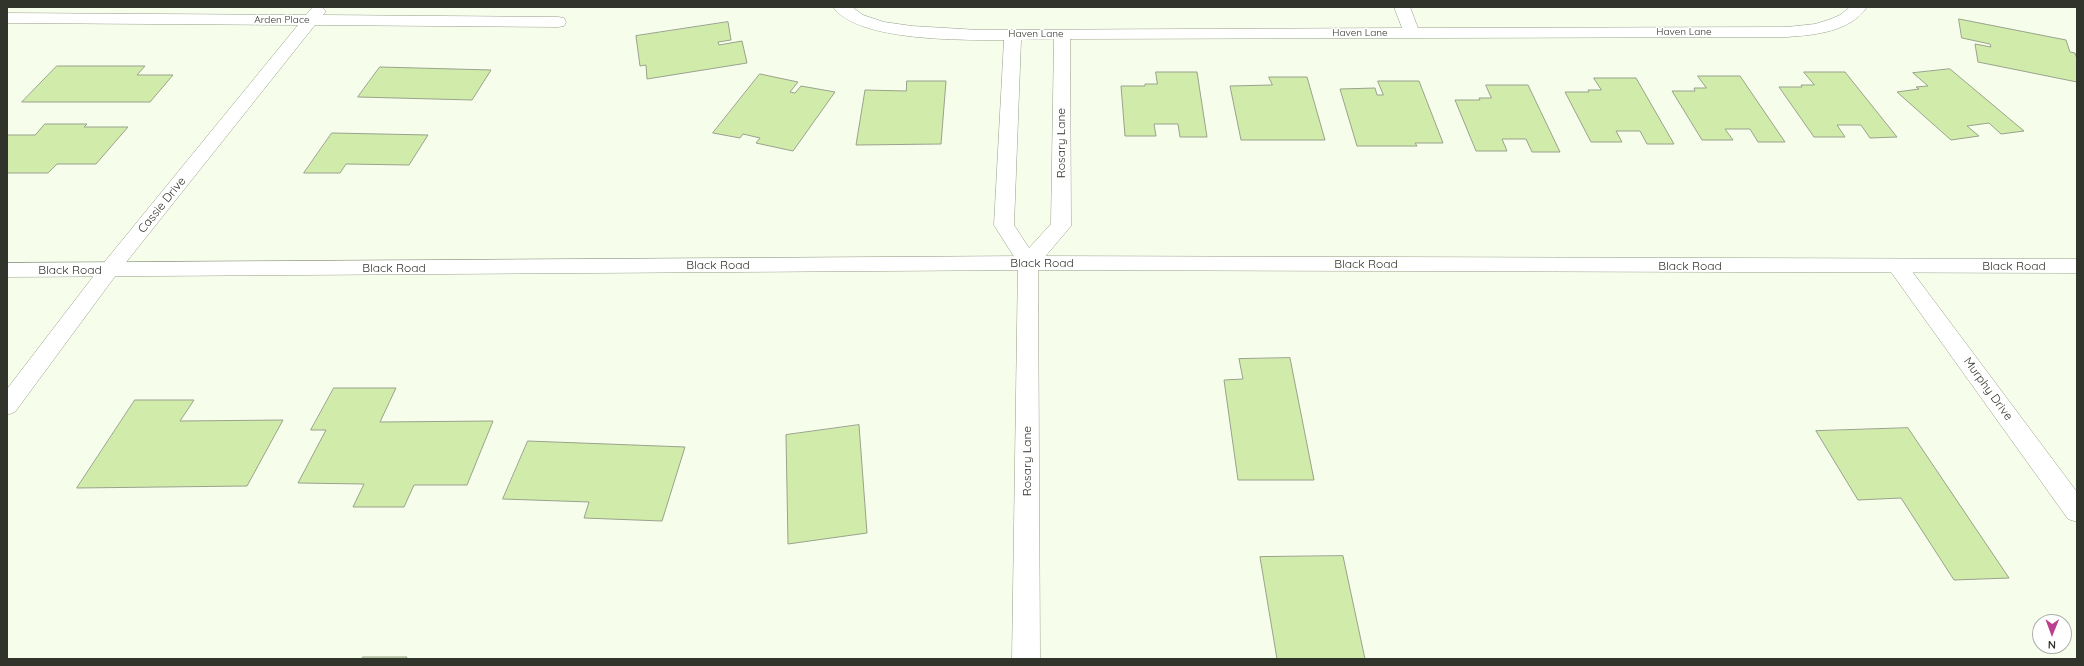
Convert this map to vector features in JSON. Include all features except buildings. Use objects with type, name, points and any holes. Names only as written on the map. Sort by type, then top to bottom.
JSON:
[{"type":"street","name":"Haven Lane","points":[[841,7],[856,18],[892,30],[947,34],[1793,32],[1823,28],[1838,22],[1859,7]]},
{"type":"street","points":[[1402,7],[1412,33]]},
{"type":"street","name":"Arden Place","points":[[7,18],[316,13],[558,22]]},
{"type":"street","name":"Cassie Drive","points":[[7,406],[109,270],[316,13]]},
{"type":"street","points":[[1012,34],[1004,226],[1028,263]]},
{"type":"street","name":"Rosary Lane","points":[[1026,659],[1028,263],[1061,226],[1062,34]]},
{"type":"street","name":"Black Road","points":[[7,270],[1028,263],[1898,267],[2077,266]]},
{"type":"street","name":"Murphy Drive","points":[[1898,267],[2077,511]]}]
